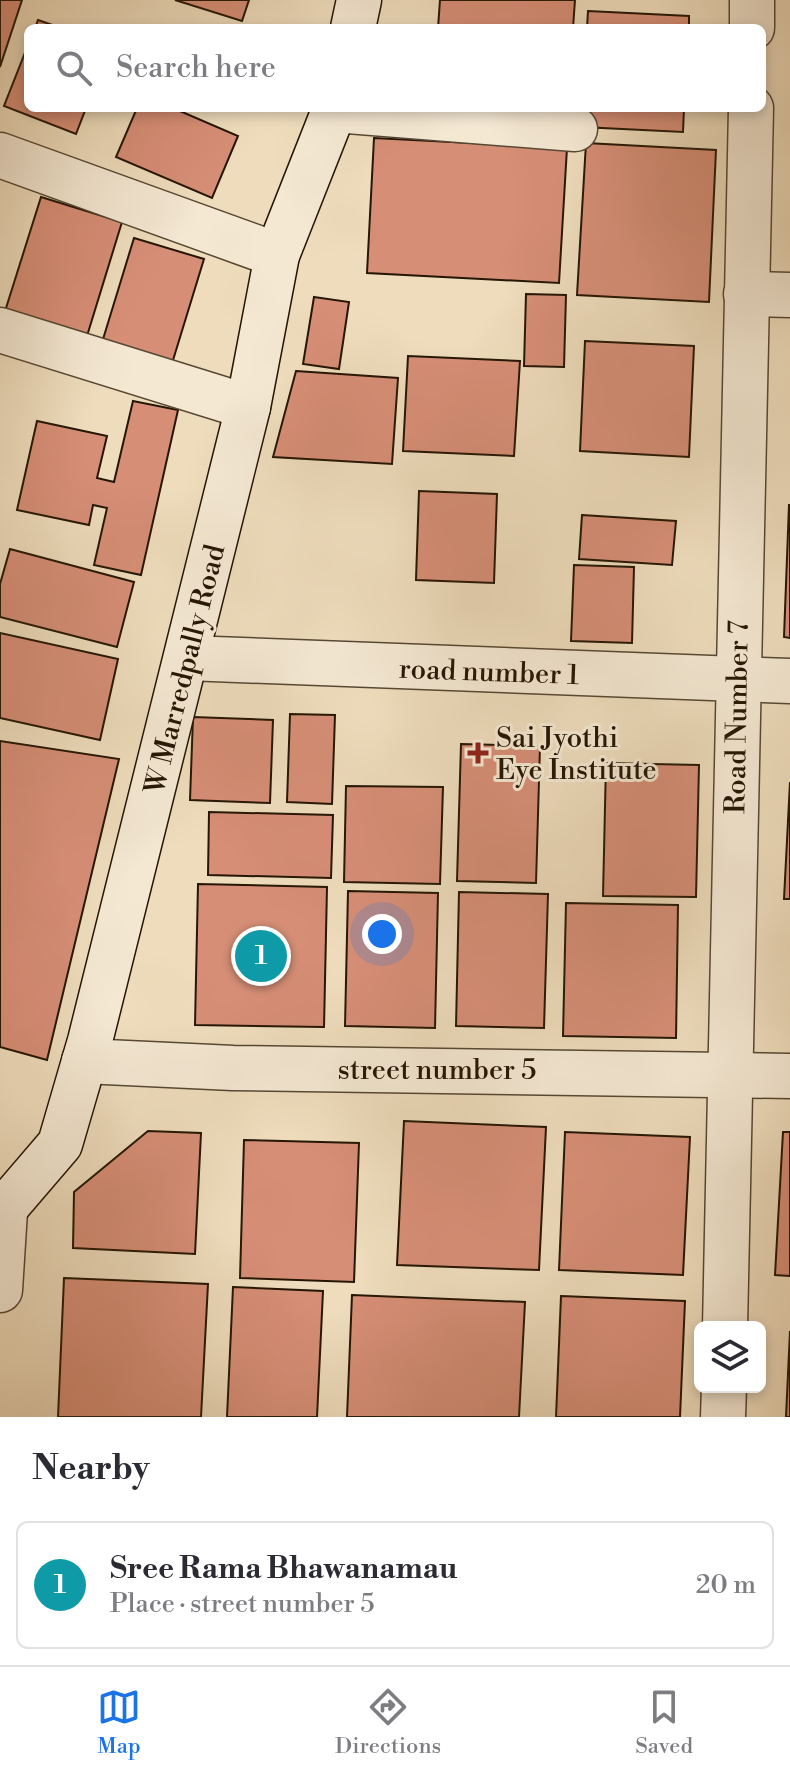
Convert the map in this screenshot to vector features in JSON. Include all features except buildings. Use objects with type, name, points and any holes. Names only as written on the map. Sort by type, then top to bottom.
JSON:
[{"type":"street","points":[[354,24],[359,0]]},
{"type":"street","points":[[752,0],[752,24]]},
{"type":"street","name":"W Marredpally Road","points":[[2,1213],[60,1144],[187,658],[248,407],[277,255],[334,112]]},
{"type":"street","points":[[371,112],[575,129]]},
{"type":"street","name":"Road Number 7","points":[[725,1321],[751,112]]},
{"type":"street","points":[[0,155],[277,255]]},
{"type":"street","points":[[746,294],[790,295]]},
{"type":"street","points":[[0,330],[248,407]]},
{"type":"street","name":"road number 1","points":[[187,658],[790,681]]},
{"type":"street","name":"street number 5","points":[[84,1061],[233,1068],[790,1076]]},
{"type":"street","points":[[0,1290],[2,1213]]},
{"type":"street","points":[[723,1417],[724,1393]]},
{"type":"place","name":"Sai Jyothi Eye Institute","points":[[478,753]]},
{"type":"place","name":"Sree Rama Bhawanamau","points":[[261,956]]}]
